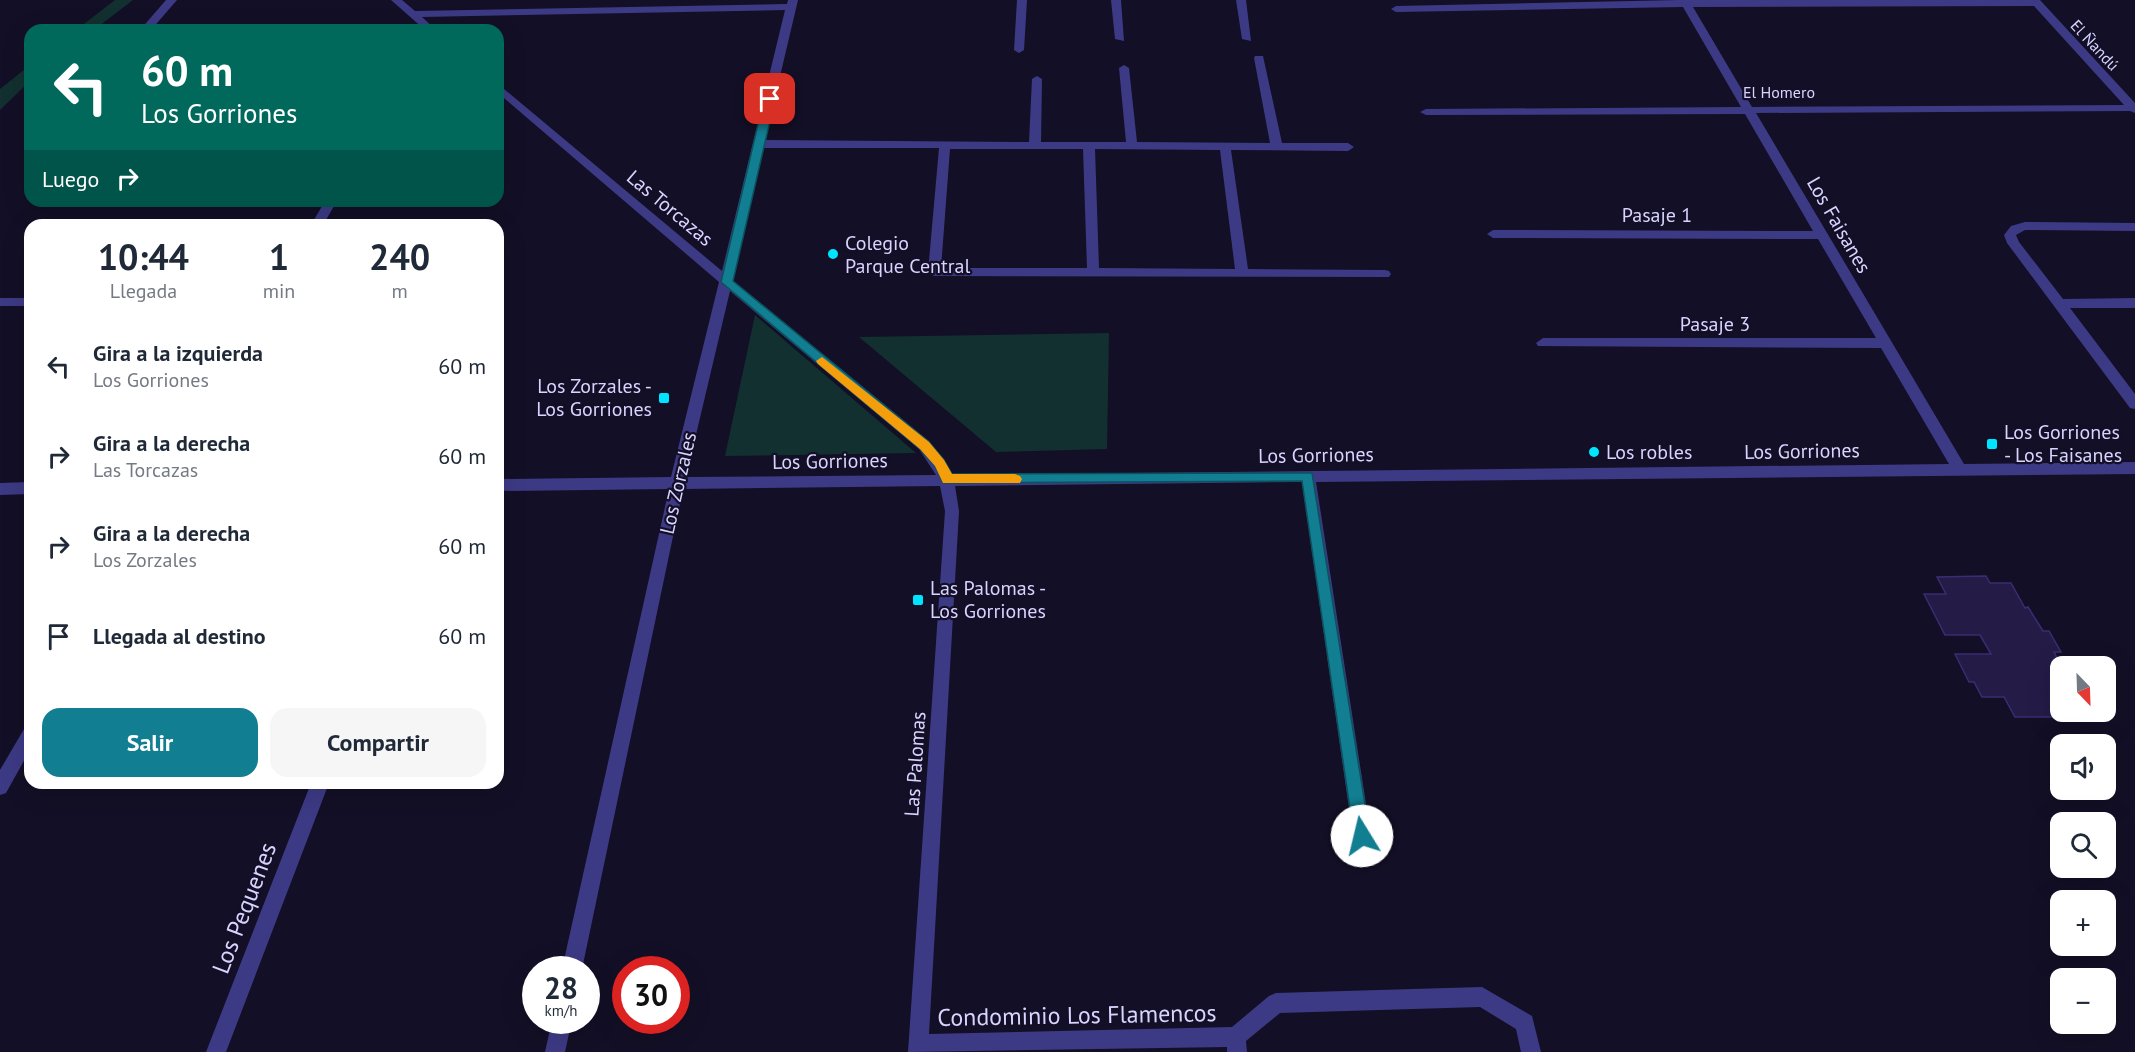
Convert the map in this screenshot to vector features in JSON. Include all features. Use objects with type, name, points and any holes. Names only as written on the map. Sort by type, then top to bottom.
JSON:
[{"type":"street","points":[[150,24],[172,0]]},
{"type":"street","points":[[396,0],[423,24]]},
{"type":"street","points":[[1019,50],[1022,0]]},
{"type":"street","points":[[1116,0],[1120,39]]},
{"type":"street","points":[[1241,0],[1247,39]]},
{"type":"street","points":[[1396,9],[1685,2],[2035,1]]},
{"type":"street","name":"El Ñandú","points":[[2035,1],[2134,109]]},
{"type":"street","name":"Los Faisanes","points":[[1685,2],[1960,470]]},
{"type":"street","points":[[412,14],[792,3]]},
{"type":"street","name":"Los Zorzales","points":[[575,956],[677,484],[792,3]]},
{"type":"street","points":[[1259,58],[1277,147]]},
{"type":"street","points":[[1124,68],[1132,146]]},
{"type":"street","points":[[1035,145],[1037,79]]},
{"type":"street","name":"Las Torcazas","points":[[504,92],[924,446],[940,463],[948,480]]},
{"type":"street","name":"El Homero","points":[[1426,112],[2134,109]]},
{"type":"street","points":[[759,144],[1348,147]]},
{"type":"street","points":[[945,144],[934,272],[1385,274]]},
{"type":"street","points":[[1089,145],[1093,273]]},
{"type":"street","points":[[1225,147],[1242,273]]},
{"type":"street","points":[[2135,227],[2031,226],[2015,229],[2010,235],[2058,304],[2135,404]]},
{"type":"street","name":"Pasaje 1","points":[[1493,234],[1822,235]]},
{"type":"street","points":[[0,302],[24,302]]},
{"type":"street","points":[[2058,304],[2135,303]]},
{"type":"street","name":"Pasaje 3","points":[[1544,343],[1886,343]]},
{"type":"street","name":"Los Gorriones","points":[[504,485],[2135,468]]},
{"type":"street","points":[[1308,476],[1362,836]]},
{"type":"street","name":"Las Palomas","points":[[919,1048],[952,511],[948,480]]},
{"type":"street","points":[[0,489],[24,488]]},
{"type":"street","points":[[0,787],[24,745]]},
{"type":"street","name":"Los Pequenes","points":[[216,1052],[318,789]]},
{"type":"street","points":[[1236,1044],[1276,1003],[1482,997],[1525,1023],[1531,1052]]},
{"type":"street","points":[[555,1052],[558,1034]]},
{"type":"street","name":"Condominio Los Flamencos","points":[[919,1048],[1236,1044]]},
{"type":"green space","points":[[115,0],[133,0],[102,24],[84,24]]},
{"type":"green space","points":[[24,70],[24,87],[0,110],[0,89]]},
{"type":"green space","points":[[755,315],[916,453],[725,456]]},
{"type":"green space","points":[[1109,333],[1107,449],[996,452],[859,337]]},
{"type":"building","points":[[1986,576],[1990,583],[2011,583],[2025,608],[2028,607],[2043,631],[2049,631],[2061,652],[2054,652],[2056,656],[2050,656],[2050,717],[2015,717],[2004,697],[1982,697],[1974,682],[1969,682],[1955,654],[1991,654],[1980,635],[1945,635],[1924,594],[1946,594],[1937,577]]},
{"type":"slow traffic","points":[[822,361],[924,446],[940,463],[948,480],[1015,479]]},
{"type":"place","name":"Colegio Parque Central","points":[[833,254]]},
{"type":"place","name":"Los Zorzales - Los Gorriones","points":[[664,398]]},
{"type":"place","name":"Los Gorriones - Los Faisanes","points":[[1992,444]]},
{"type":"place","name":"Los robles","points":[[1594,452]]},
{"type":"place","name":"Las Palomas - Los Gorriones","points":[[918,600]]},
{"type":"route","points":[[770,99],[727,282],[924,446],[940,463],[948,480],[1308,476],[1362,836]]}]
